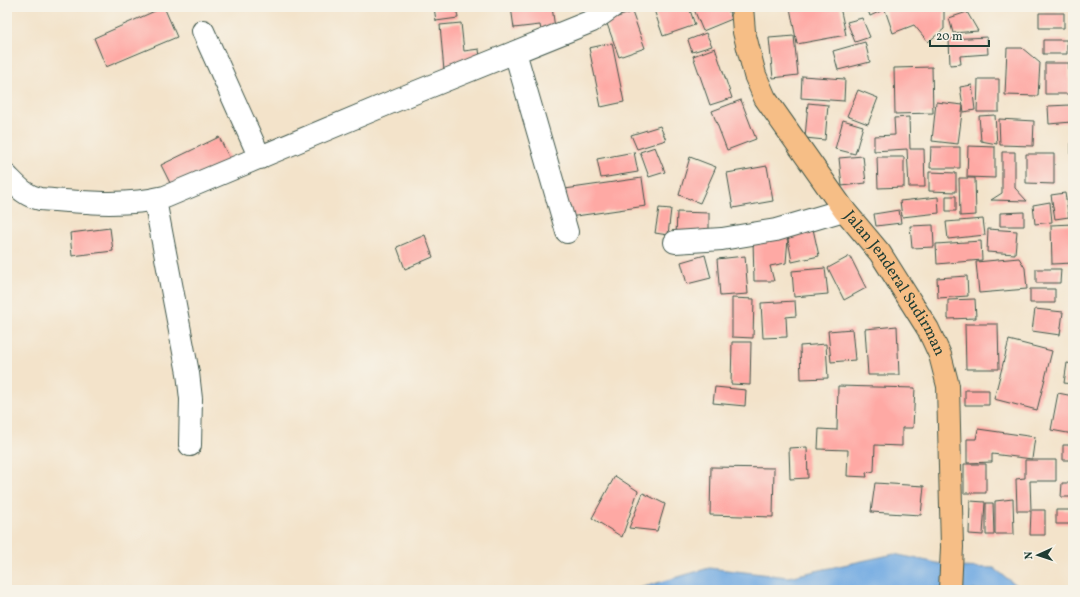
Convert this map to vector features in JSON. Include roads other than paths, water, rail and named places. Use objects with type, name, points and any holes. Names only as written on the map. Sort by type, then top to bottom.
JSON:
[{"type":"main road","name":"Jalan Jenderal Sudirman","points":[[742,7],[744,32],[754,75],[765,98],[844,210],[880,253],[924,322],[940,355],[948,386],[952,547],[950,590]]},
{"type":"street","points":[[7,176],[32,198],[104,204],[135,203],[155,200],[592,21],[612,7]]},
{"type":"street","points":[[203,31],[260,158]]},
{"type":"street","points":[[515,52],[567,232]]},
{"type":"street","points":[[155,200],[188,372],[191,399],[190,445]]},
{"type":"street","points":[[675,242],[722,239],[776,230],[844,210]]},
{"type":"water","points":[[894,554],[956,567],[994,568],[1022,590],[633,590],[709,568],[788,577]]}]
